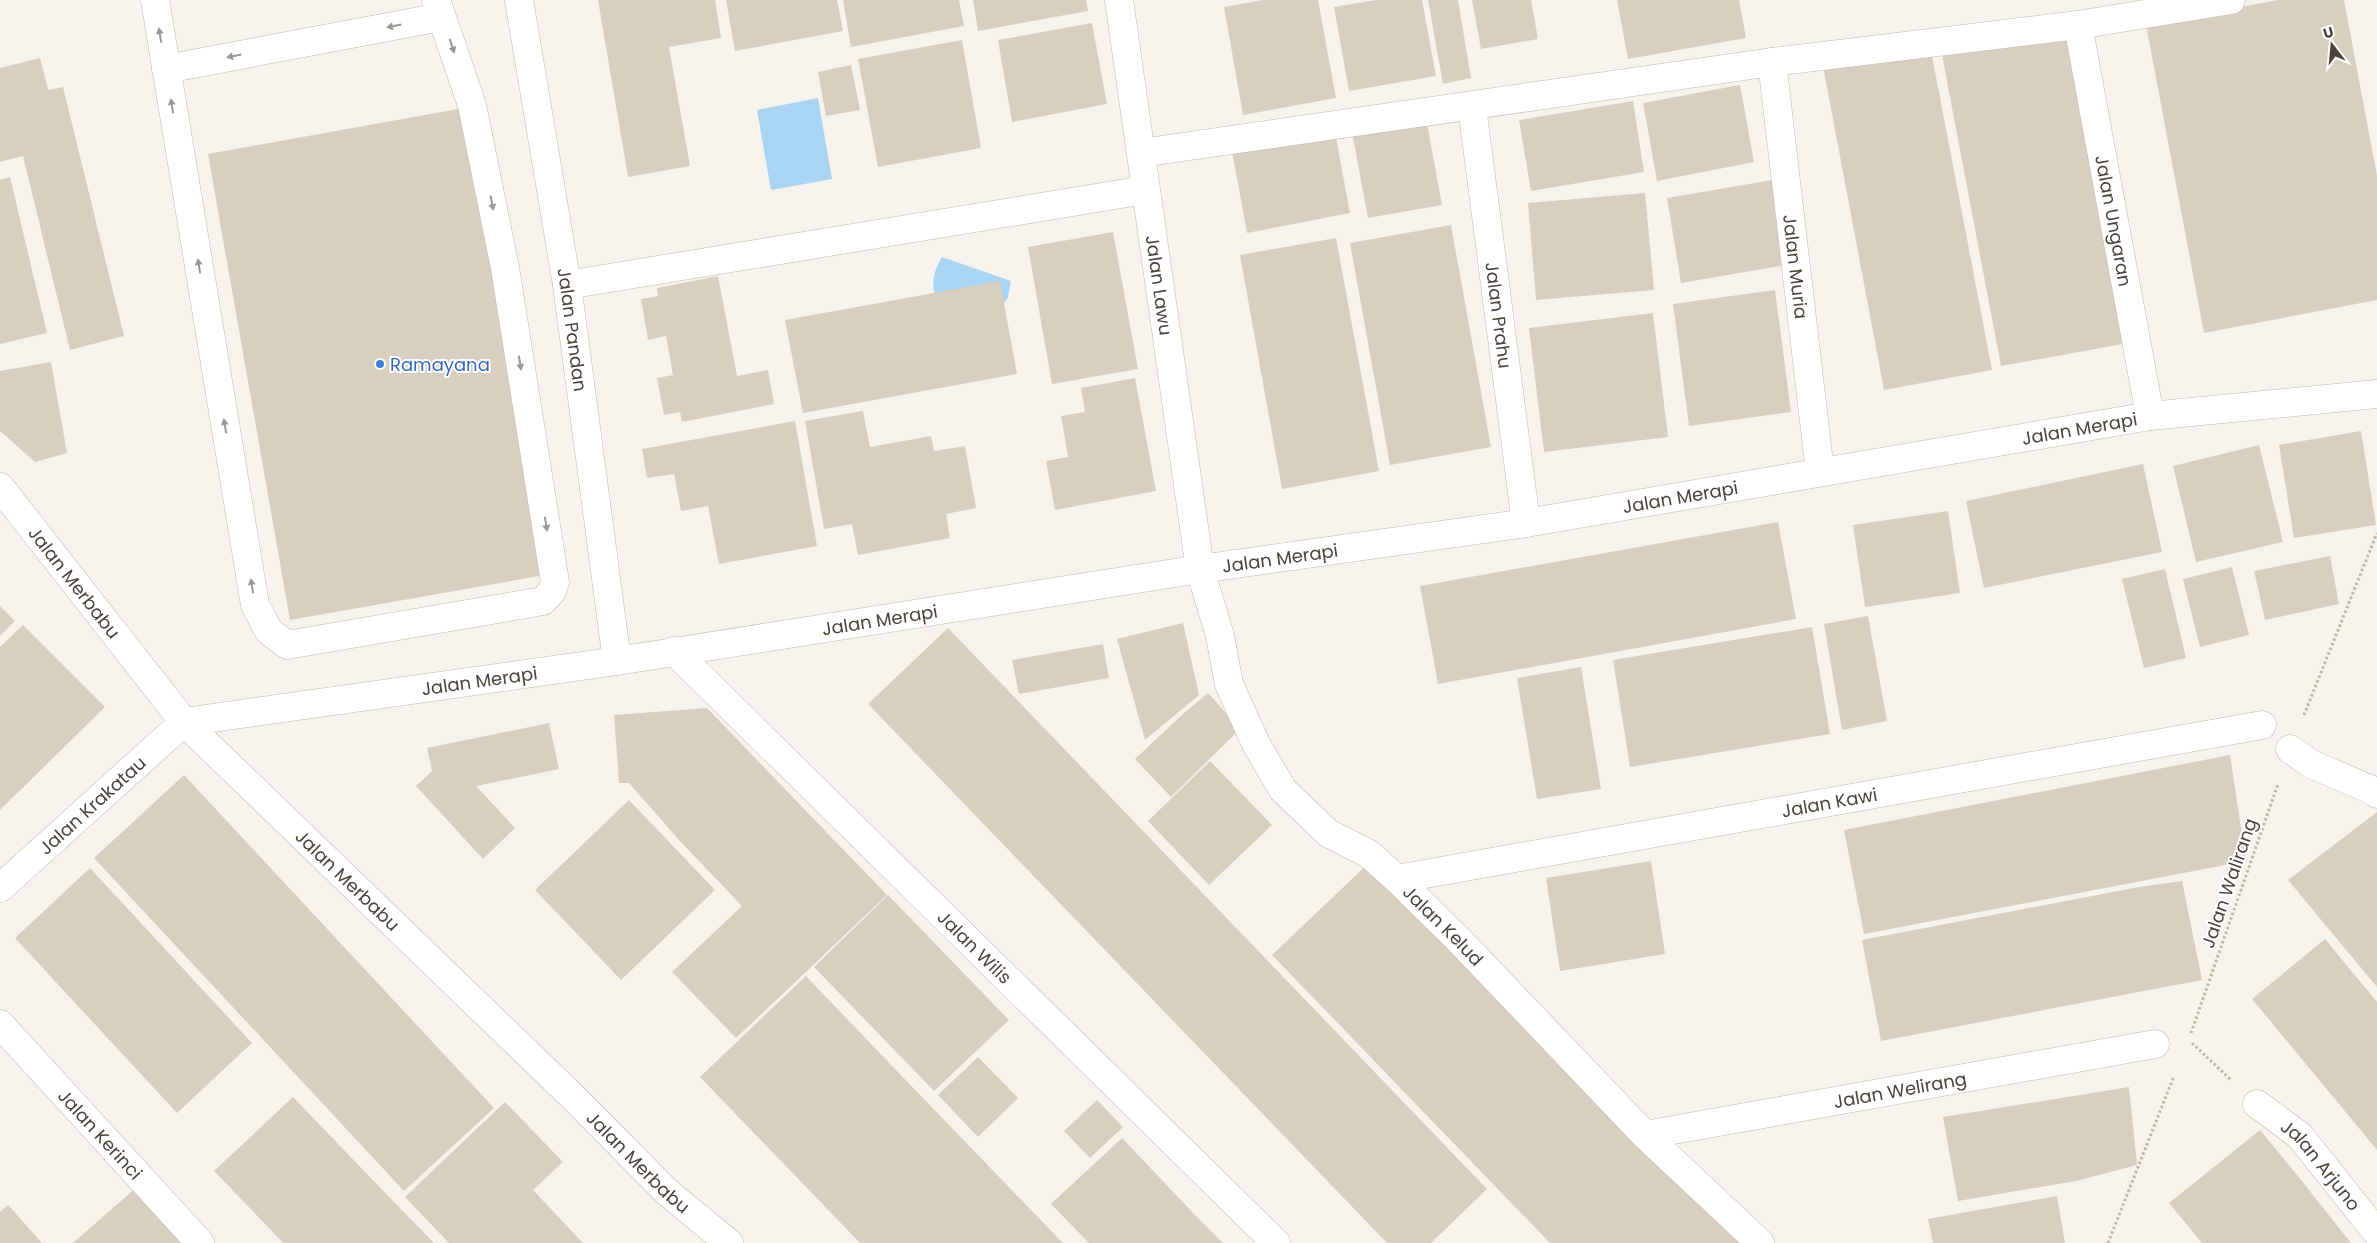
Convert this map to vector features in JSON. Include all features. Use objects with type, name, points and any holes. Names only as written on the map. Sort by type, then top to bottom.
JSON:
[{"type":"street","points":[[155,0],[166,69],[255,605],[269,631],[287,645],[543,601],[552,591],[555,582],[505,268],[472,105],[439,9],[166,69]]},
{"type":"street","name":"Jalan Pandan","points":[[519,0],[566,285],[616,661]]},
{"type":"street","name":"Jalan Lawu","points":[[1119,0],[1200,569]]},
{"type":"street","points":[[1141,153],[1472,107],[1772,62],[2078,25],[2231,0]]},
{"type":"street","name":"Jalan Ungaran","points":[[2078,25],[2150,416]]},
{"type":"street","name":"Jalan Muria","points":[[1772,62],[1820,472]]},
{"type":"street","name":"Jalan Prahu","points":[[1472,107],[1526,523]]},
{"type":"street","points":[[566,285],[1145,190]]},
{"type":"street","name":"Jalan Merapi","points":[[184,722],[616,661],[1200,569],[1526,523],[2150,416],[2377,394]]},
{"type":"street","name":"Jalan Merbabu","points":[[0,487],[184,722],[575,1099],[667,1192],[729,1243]]},
{"type":"street","name":"Jalan Kelud","points":[[1200,569],[1220,636],[1229,684],[1256,744],[1283,790],[1328,833],[1369,854],[1397,879],[1458,939],[1645,1136],[1760,1243]]},
{"type":"street","name":"Jalan Wilis","points":[[674,651],[1276,1243]]},
{"type":"street","name":"Jalan Krakatau","points":[[0,888],[184,722]]},
{"type":"street","name":"Jalan Kawi","points":[[1397,879],[2262,726]]},
{"type":"street","points":[[2290,749],[2310,764],[2372,790],[2377,794]]},
{"type":"street","name":"Jalan Kerinci","points":[[0,1024],[200,1243]]},
{"type":"street","name":"Jalan Welirang","points":[[1645,1136],[2155,1044]]},
{"type":"street","name":"Jalan Arjuno","points":[[2257,1104],[2300,1136],[2377,1233]]},
{"type":"path","name":"Jalan Walirang","points":[[2257,1104],[2188,1040],[2290,749],[2377,533]]},
{"type":"path","points":[[2108,1243],[2178,1067]]},
{"type":"water","points":[[818,98],[832,179],[771,190],[757,110]]},
{"type":"water","points":[[942,257],[1011,281],[1008,297],[1000,310],[936,300],[934,278]]},
{"type":"building","points":[[598,0],[715,0],[721,38],[669,47],[690,166],[628,177]]},
{"type":"building","points":[[726,0],[837,0],[843,31],[735,51]]},
{"type":"building","points":[[843,0],[959,0],[964,26],[851,47]]},
{"type":"building","points":[[973,0],[1086,0],[1088,11],[978,31]]},
{"type":"building","points":[[1263,0],[1318,0],[1336,98],[1243,115],[1224,7]]},
{"type":"building","points":[[1376,0],[1422,0],[1436,76],[1349,91],[1334,7]]},
{"type":"building","points":[[1428,0],[1458,0],[1471,78],[1443,84]]},
{"type":"building","points":[[1472,0],[1531,0],[1538,39],[1481,49]]},
{"type":"building","points":[[1617,0],[1739,0],[1746,38],[1628,59]]},
{"type":"building","points":[[2278,0],[2344,0],[2377,176],[2377,300],[2204,333],[2146,25]]},
{"type":"building","points":[[1092,23],[1107,104],[1012,122],[998,40]]},
{"type":"building","points":[[2065,32],[2123,344],[2001,366],[1942,55]]},
{"type":"building","points":[[962,40],[981,148],[878,167],[858,59]]},
{"type":"building","points":[[1930,45],[1992,370],[1884,390],[1823,66]]},
{"type":"building","points":[[40,58],[48,90],[63,87],[124,336],[70,350],[23,156],[0,162],[0,68]]},
{"type":"building","points":[[851,65],[860,110],[826,116],[818,72]]},
{"type":"building","points":[[1740,85],[1754,162],[1657,181],[1643,103]]},
{"type":"building","points":[[1633,101],[1644,172],[1531,191],[1519,120]]},
{"type":"building","name":"Ramayana","points":[[469,107],[551,574],[290,620],[208,154]]},
{"type":"building","points":[[1426,118],[1442,205],[1368,218],[1352,132]]},
{"type":"building","points":[[1335,132],[1350,213],[1247,233],[1232,151]]},
{"type":"building","points":[[10,177],[47,333],[0,344],[0,180]]},
{"type":"building","points":[[1778,179],[1792,264],[1681,283],[1667,198]]},
{"type":"building","points":[[1645,193],[1654,290],[1536,300],[1528,203]]},
{"type":"building","points":[[1451,225],[1491,447],[1390,465],[1350,243]]},
{"type":"building","points":[[1113,232],[1138,369],[1052,384],[1028,247]]},
{"type":"building","points":[[1336,238],[1379,471],[1282,489],[1240,255]]},
{"type":"building","points":[[718,276],[737,376],[768,370],[774,404],[682,422],[680,412],[664,415],[657,378],[673,375],[666,336],[648,340],[641,299],[658,296],[657,288]]},
{"type":"building","points":[[1000,281],[1017,374],[803,413],[785,320]]},
{"type":"building","points":[[1775,290],[1791,412],[1689,426],[1673,304]]},
{"type":"building","points":[[1653,313],[1668,437],[1544,452],[1529,328]]},
{"type":"building","points":[[51,362],[67,453],[35,462],[0,431],[0,371]]},
{"type":"building","points":[[1135,378],[1156,491],[1055,510],[1046,461],[1068,457],[1061,416],[1085,412],[1081,388]]},
{"type":"building","points":[[863,411],[870,447],[931,436],[934,451],[965,446],[976,508],[946,514],[950,538],[858,555],[852,524],[824,529],[805,421]]},
{"type":"building","points":[[795,421],[817,546],[719,564],[708,506],[681,511],[674,474],[647,478],[642,449]]},
{"type":"building","points":[[2361,431],[2376,525],[2294,538],[2279,445]]},
{"type":"building","points":[[2259,445],[2283,542],[2196,562],[2173,466]]},
{"type":"building","points":[[2143,464],[2162,552],[1984,588],[1966,501]]},
{"type":"building","points":[[1948,511],[1960,593],[1865,607],[1853,525]]},
{"type":"building","points":[[1778,522],[1796,619],[1438,684],[1420,586]]},
{"type":"building","points":[[2330,556],[2339,604],[2265,620],[2254,571]]},
{"type":"building","points":[[2232,567],[2249,635],[2200,647],[2183,579]]},
{"type":"building","points":[[2165,569],[2186,658],[2144,668],[2122,579]]},
{"type":"building","points":[[0,606],[15,621],[0,636]]},
{"type":"building","points":[[1868,616],[1887,721],[1842,730],[1824,624]]},
{"type":"building","points":[[1183,623],[1199,695],[1145,740],[1117,639]]},
{"type":"building","points":[[23,625],[105,707],[0,810],[0,647]]},
{"type":"building","points":[[1812,627],[1830,734],[1630,767],[1613,660]]},
{"type":"building","points":[[948,628],[1487,1189],[1431,1243],[1387,1243],[868,704]]},
{"type":"building","points":[[1103,644],[1109,678],[1019,694],[1012,660]]},
{"type":"building","points":[[1581,667],[1601,789],[1537,799],[1517,678]]},
{"type":"building","points":[[1208,693],[1240,729],[1171,797],[1135,759]]},
{"type":"building","points":[[707,708],[887,895],[736,1038],[672,972],[742,906],[678,839],[629,783],[619,783],[614,715]]},
{"type":"building","points":[[549,723],[559,769],[476,786],[515,828],[483,859],[416,786],[432,771],[427,748]]},
{"type":"building","points":[[2230,755],[2246,861],[1864,934],[1844,830]]},
{"type":"building","points":[[1210,761],[1272,825],[1209,885],[1148,821]]},
{"type":"building","points":[[184,775],[494,1108],[404,1191],[94,858]]},
{"type":"building","points":[[629,800],[715,890],[621,980],[535,890]]},
{"type":"building","points":[[2377,812],[2377,987],[2288,880]]},
{"type":"building","points":[[1372,860],[1740,1243],[1550,1243],[1272,955]]},
{"type":"building","points":[[1651,861],[1665,954],[1560,971],[1546,878]]},
{"type":"building","points":[[90,868],[252,1043],[177,1113],[15,938]]},
{"type":"building","points":[[2182,881],[2202,980],[1881,1041],[1862,940],[2139,887]]},
{"type":"building","points":[[888,895],[1009,1020],[934,1091],[814,967]]},
{"type":"building","points":[[2325,939],[2377,1002],[2377,1150],[2252,999]]},
{"type":"building","points":[[806,976],[1063,1243],[860,1243],[700,1077]]},
{"type":"building","points":[[978,1057],[1018,1098],[978,1137],[938,1095]]},
{"type":"building","points":[[2129,1087],[2137,1165],[2076,1181],[1958,1201],[1943,1117]]},
{"type":"building","points":[[293,1097],[434,1243],[283,1243],[214,1171]]},
{"type":"building","points":[[1097,1100],[1123,1127],[1090,1158],[1064,1131]]},
{"type":"building","points":[[505,1102],[563,1162],[533,1190],[583,1243],[449,1243],[405,1197]]},
{"type":"building","points":[[2260,1130],[2351,1243],[2202,1243],[2169,1203]]},
{"type":"building","points":[[1122,1138],[1223,1243],[1089,1243],[1051,1204]]},
{"type":"building","points":[[139,1185],[191,1243],[73,1243]]},
{"type":"building","points":[[2057,1196],[2065,1243],[1933,1243],[1928,1219]]},
{"type":"building","points":[[8,1205],[42,1243],[0,1243],[0,1212]]},
{"type":"place","name":"Ramayana","points":[[380,364]]}]
